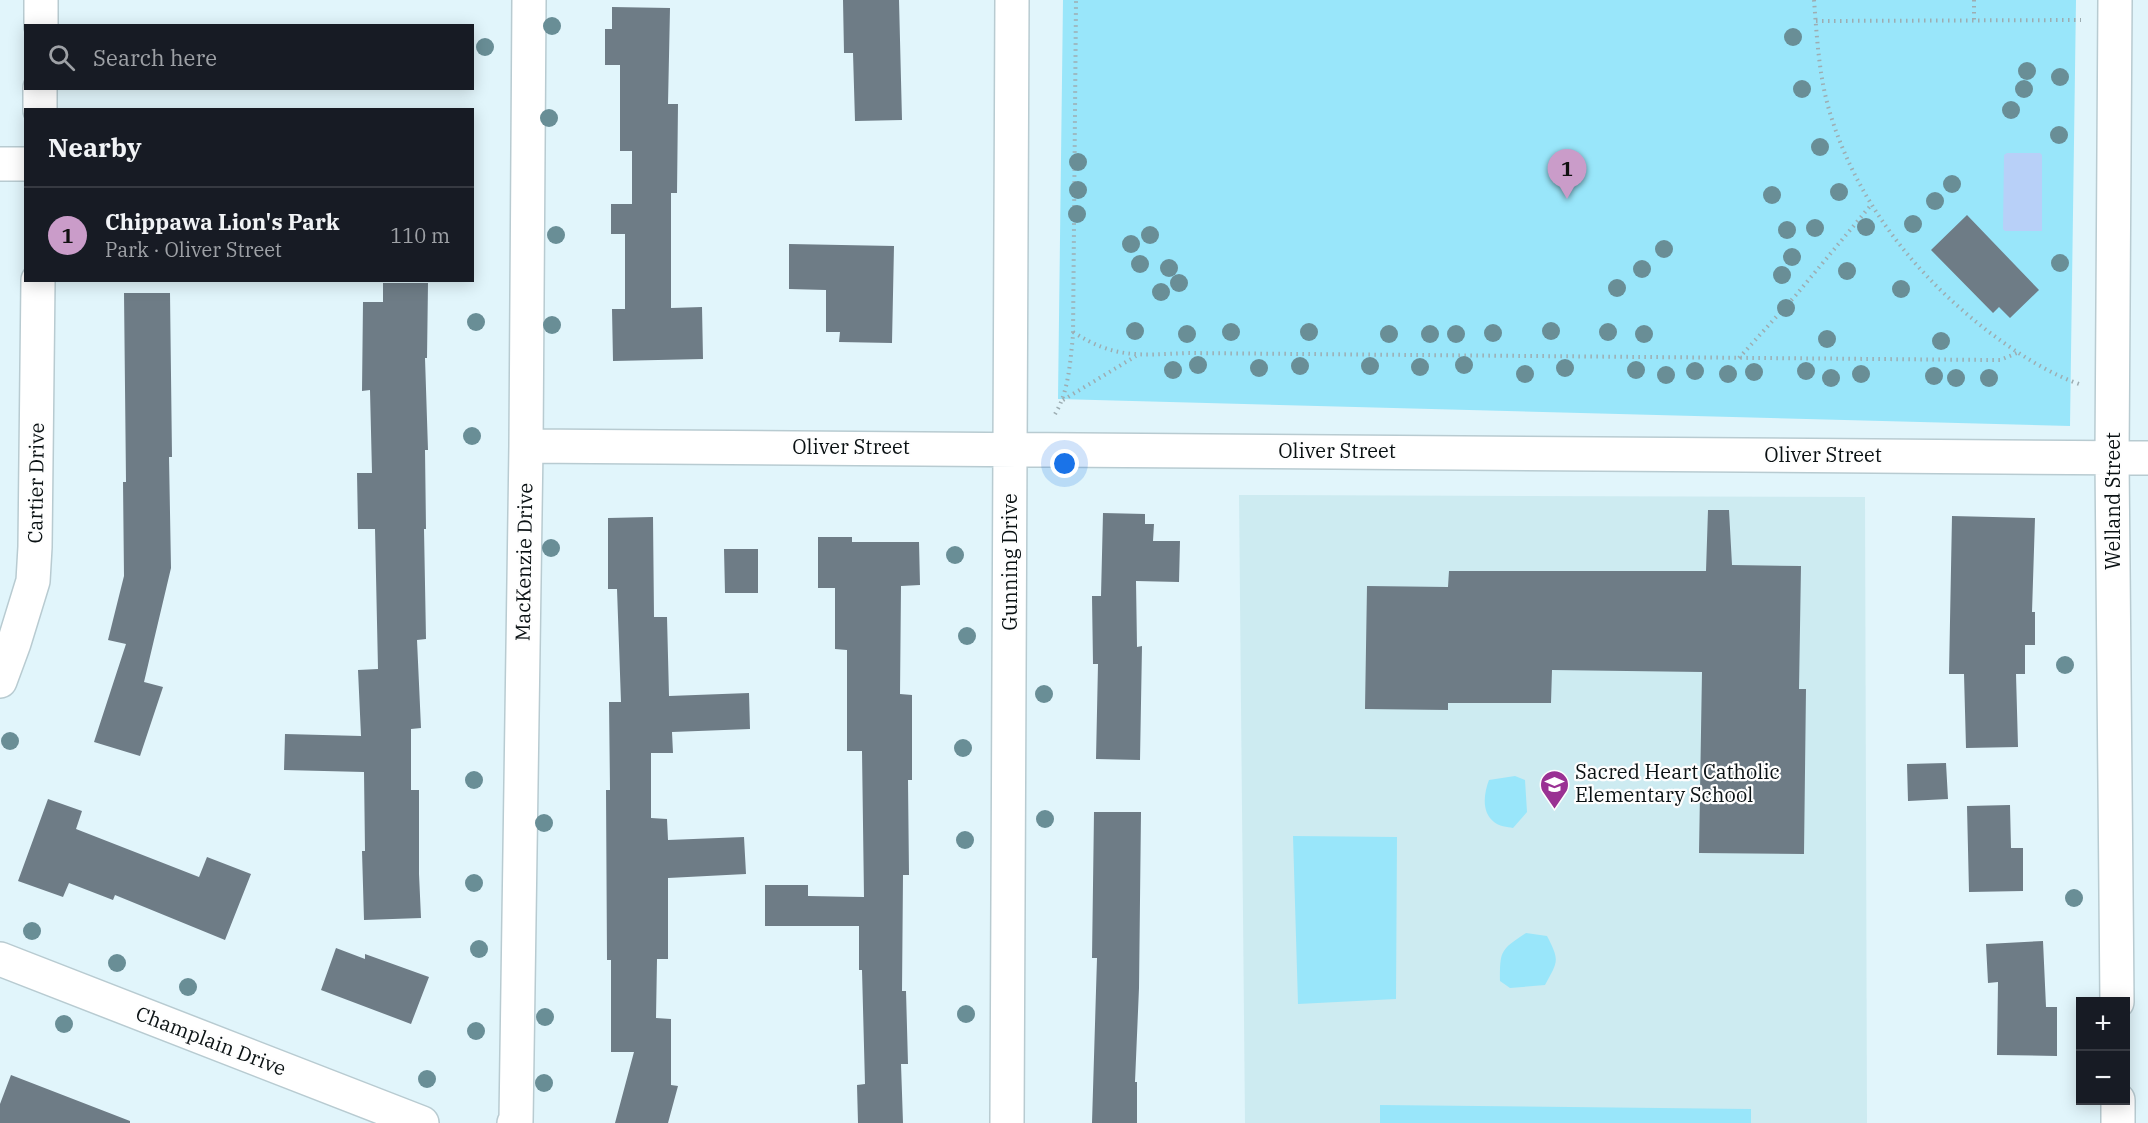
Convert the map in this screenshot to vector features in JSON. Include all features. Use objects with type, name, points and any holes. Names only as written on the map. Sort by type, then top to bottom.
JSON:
[{"type":"street","points":[[41,0],[41,24]]},
{"type":"street","name":"MacKenzie Drive","points":[[514,1123],[516,1121],[526,446],[529,0]]},
{"type":"street","name":"Gunning Drive","points":[[1007,1123],[1012,0]]},
{"type":"street","name":"Welland Street","points":[[2115,10],[2112,458],[2117,997]]},
{"type":"street","points":[[40,90],[40,108]]},
{"type":"street","points":[[0,165],[24,164]]},
{"type":"street","name":"Cartier Drive","points":[[0,681],[33,581],[38,282]]},
{"type":"street","name":"Oliver Street","points":[[526,446],[2148,458]]},
{"type":"street","name":"Champlain Drive","points":[[0,959],[422,1123]]},
{"type":"street","points":[[2118,1105],[2118,1123]]},
{"type":"path","points":[[1055,414],[1062,400],[1070,363],[1073,332],[1076,0]]},
{"type":"path","points":[[1814,0],[1821,72],[1829,111],[1845,153],[1871,205],[1887,229],[1930,280],[1957,307],[2018,352],[2060,377],[2078,384],[2113,390]]},
{"type":"path","points":[[1974,0],[1974,20]]},
{"type":"path","points":[[1815,21],[1974,20],[2115,10]]},
{"type":"path","points":[[1738,359],[1789,303],[1871,205]]},
{"type":"path","points":[[1073,332],[1106,350],[1138,355],[1187,353],[2000,360],[2018,352]]},
{"type":"path","points":[[1062,400],[1138,355]]},
{"type":"shaded area","points":[[1063,0],[2076,0],[2070,426],[1058,399]]},
{"type":"shaded area","points":[[2007,153],[2040,153],[2042,155],[2042,231],[2005,231],[2003,229],[2004,155]]},
{"type":"shaded area","name":"Sacred Heart Catholic Elementary School","points":[[1239,495],[1865,497],[1867,1123],[1245,1123]]},
{"type":"shaded area","points":[[1515,776],[1525,780],[1527,812],[1513,828],[1498,824],[1490,818],[1485,808],[1485,796],[1489,780]]},
{"type":"shaded area","points":[[1293,836],[1397,837],[1396,999],[1298,1004]]},
{"type":"shaded area","points":[[1526,933],[1547,936],[1556,956],[1555,966],[1545,985],[1510,988],[1500,981],[1501,957],[1511,943]]},
{"type":"shaded area","points":[[1380,1105],[1751,1109],[1751,1123],[1380,1123]]},
{"type":"building","points":[[843,0],[899,0],[902,120],[855,121],[853,53],[844,53]]},
{"type":"building","points":[[612,7],[670,8],[668,104],[678,104],[677,193],[671,193],[671,308],[702,307],[703,359],[613,361],[612,309],[625,309],[625,234],[611,234],[611,204],[632,204],[632,151],[620,151],[620,65],[605,65],[605,29],[612,29]]},
{"type":"building","points":[[1967,215],[2039,290],[2010,318],[1999,307],[1993,313],[1931,250]]},
{"type":"building","points":[[789,244],[894,246],[892,343],[839,342],[840,332],[826,332],[826,290],[789,289]]},
{"type":"building","points":[[383,283],[428,283],[427,358],[425,358],[428,450],[425,450],[426,529],[424,529],[426,639],[417,640],[421,728],[411,729],[411,790],[419,790],[421,918],[364,920],[362,851],[365,851],[364,772],[284,770],[285,734],[361,736],[358,670],[378,669],[375,529],[358,529],[357,473],[372,473],[370,390],[362,391],[363,302],[383,302]]},
{"type":"building","points":[[124,293],[170,293],[171,568],[144,682],[163,687],[140,756],[94,742],[126,644],[108,640],[124,576],[123,482],[126,482]]},
{"type":"building","points":[[1708,510],[1729,510],[1732,565],[1801,566],[1799,689],[1806,689],[1804,854],[1699,853],[1702,672],[1552,670],[1551,703],[1448,703],[1448,710],[1365,709],[1367,586],[1448,587],[1449,571],[1706,571]]},
{"type":"building","points":[[1103,513],[1145,514],[1145,524],[1154,524],[1153,541],[1180,541],[1179,582],[1136,581],[1137,647],[1142,646],[1140,760],[1096,759],[1098,664],[1093,664],[1092,596],[1101,596]]},
{"type":"building","points":[[1952,516],[2035,518],[2032,612],[2035,612],[2035,645],[2025,645],[2025,674],[2016,674],[2018,747],[1966,748],[1964,674],[1949,674]]},
{"type":"building","points":[[653,517],[654,617],[667,617],[669,696],[749,693],[750,729],[672,732],[673,753],[651,753],[651,818],[667,819],[668,840],[744,837],[746,874],[668,878],[668,959],[657,959],[656,1018],[671,1019],[671,1085],[678,1086],[668,1123],[615,1123],[634,1052],[611,1052],[611,960],[607,960],[606,790],[610,790],[609,702],[621,702],[617,589],[608,589],[608,518]]},
{"type":"building","points":[[818,537],[852,537],[852,542],[919,542],[920,585],[901,586],[900,694],[912,695],[912,780],[908,780],[909,875],[903,875],[902,991],[906,991],[908,1064],[901,1064],[903,1123],[858,1123],[857,1085],[865,1084],[859,926],[765,926],[765,885],[808,885],[808,896],[864,897],[862,751],[847,751],[847,650],[835,649],[835,588],[818,588]]},
{"type":"building","points":[[724,549],[758,549],[758,593],[725,593]]},
{"type":"building","points":[[1946,763],[1948,799],[1908,801],[1907,764]]},
{"type":"building","points":[[48,799],[82,811],[76,829],[199,877],[207,857],[251,874],[225,940],[115,895],[113,900],[69,883],[63,897],[18,881]]},
{"type":"building","points":[[2010,805],[2011,848],[2023,848],[2023,891],[1969,892],[1967,806]]},
{"type":"building","points":[[1094,812],[1141,812],[1139,988],[1135,1082],[1137,1082],[1137,1123],[1092,1123],[1097,958],[1092,958]]},
{"type":"building","points":[[2043,941],[2046,1007],[2057,1007],[2057,1056],[1997,1055],[1998,982],[1988,983],[1986,944]]},
{"type":"building","points":[[336,948],[365,959],[365,954],[429,977],[411,1024],[321,990]]},
{"type":"building","points":[[11,1075],[130,1121],[130,1123],[0,1123],[0,1104]]},
{"type":"place","name":"Chippawa Lion's Park","points":[[1567,199]]},
{"type":"place","name":"Sacred Heart Catholic Elementary School","points":[[1554,810]]}]
